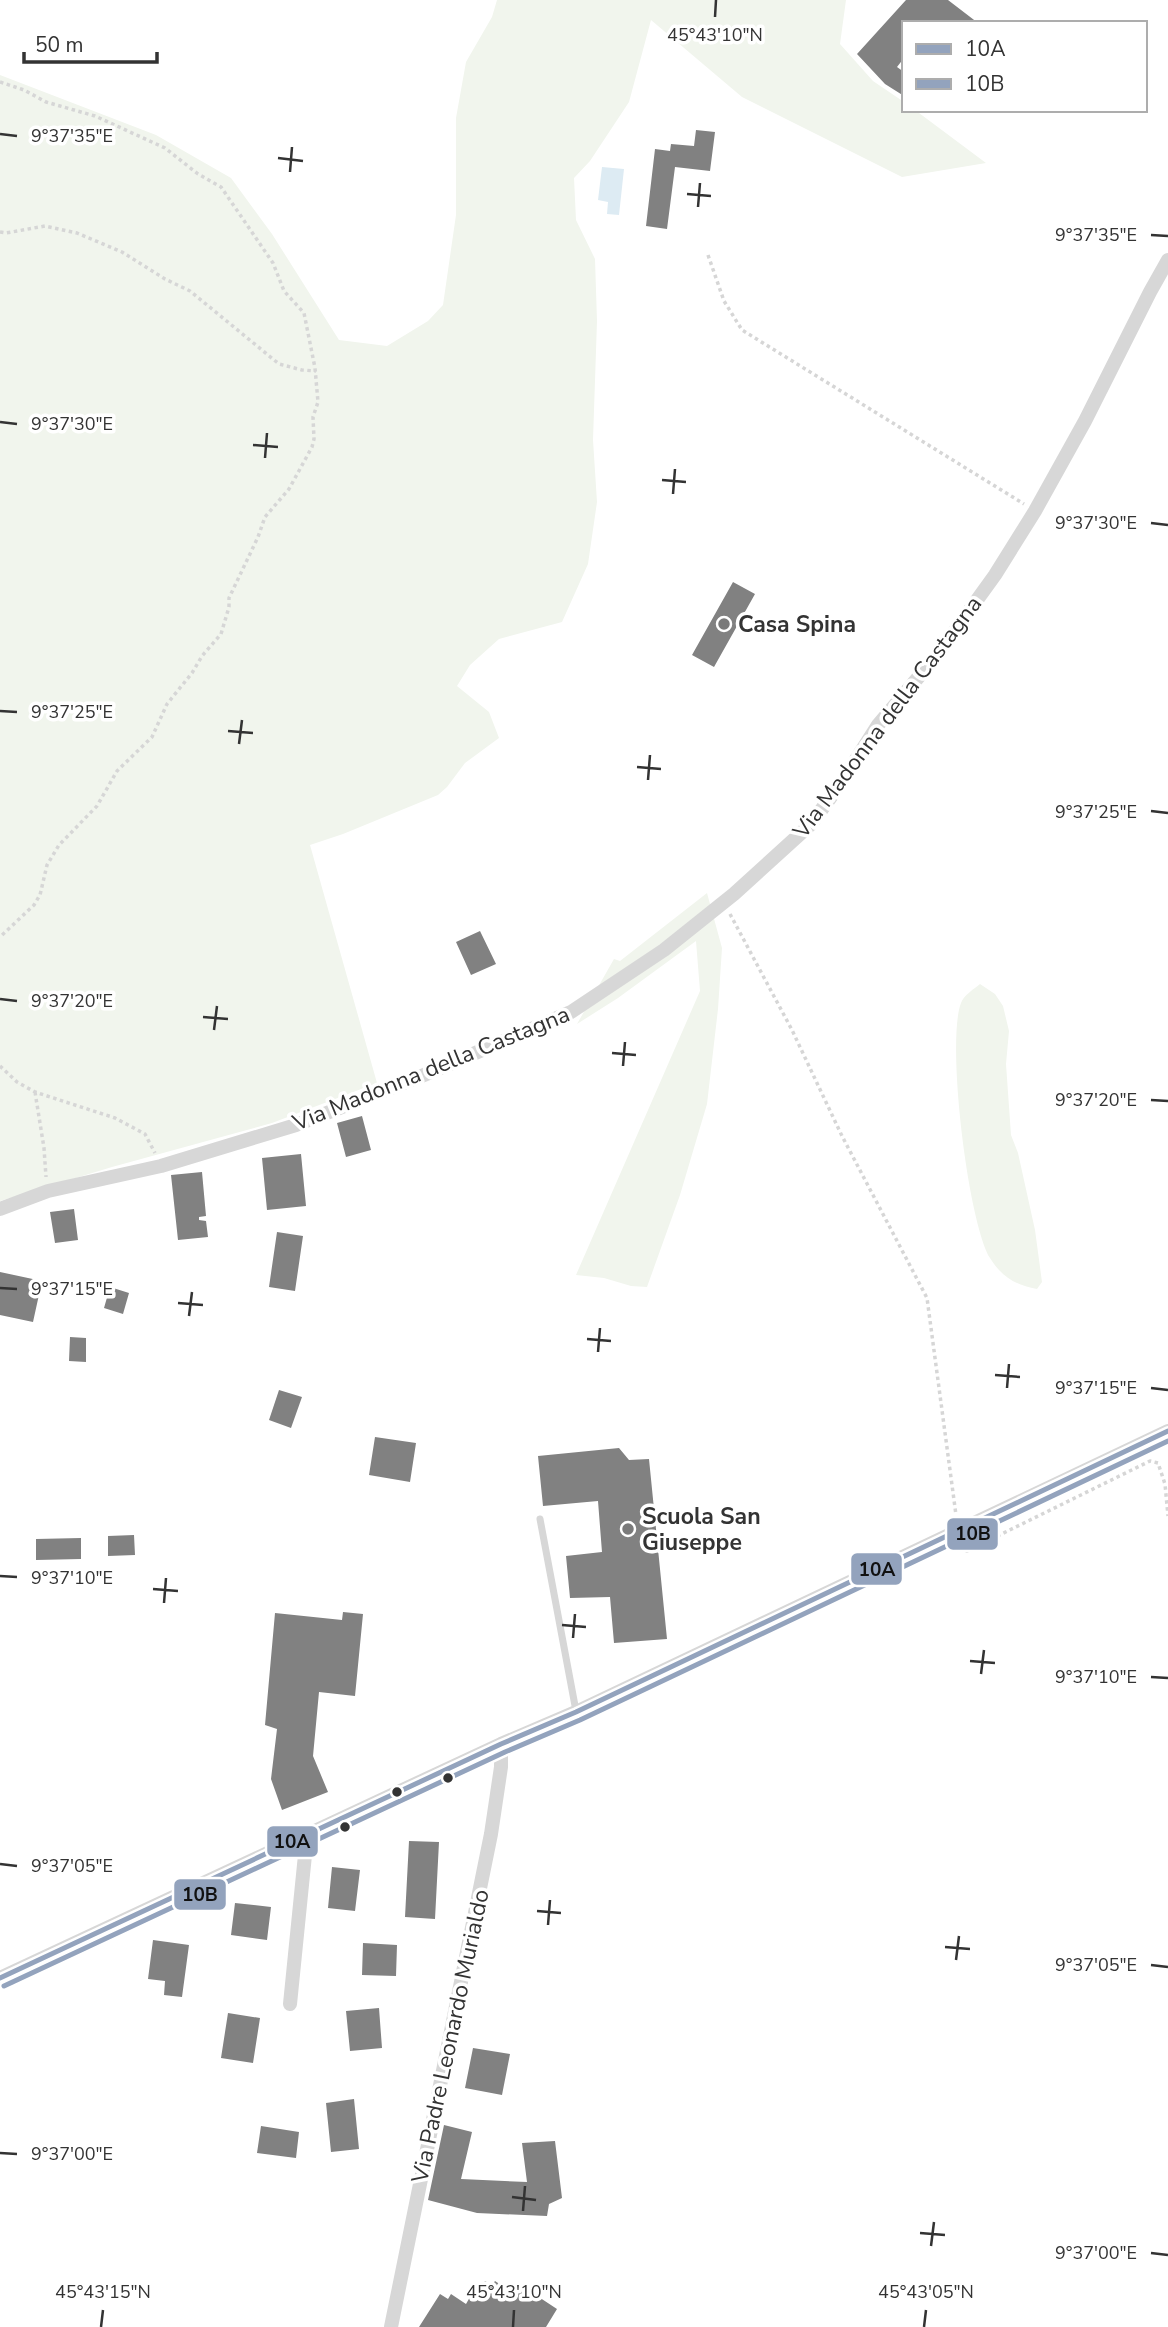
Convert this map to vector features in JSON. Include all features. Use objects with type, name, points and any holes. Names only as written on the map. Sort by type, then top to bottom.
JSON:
[{"type":"street","name":"Via Madonna della Castagna","points":[[0,1209],[47,1191],[162,1166],[296,1125],[424,1075],[571,1012],[664,950],[720,905],[811,824],[878,725],[938,654],[995,575],[1035,511],[1085,421],[1168,260]]},
{"type":"street","points":[[0,1978],[501,1744],[576,1712],[1168,1431]]},
{"type":"street","name":"Via Padre Leonardo Murialdo","points":[[391,2327],[491,1834],[501,1767],[501,1744]]},
{"type":"street","points":[[290,2004],[307,1835]]},
{"type":"lane","points":[[540,1520],[576,1712]]},
{"type":"path","points":[[0,82],[47,102],[95,116],[165,148],[198,174],[221,187],[273,263],[284,291],[304,313],[316,371],[318,402],[313,417],[312,447],[289,489],[265,517],[229,598],[221,634],[167,704],[152,737],[117,771],[97,806],[59,845],[47,866],[40,895],[34,905],[0,937]]},
{"type":"path","points":[[0,232],[45,226],[77,233],[122,252],[190,291],[279,364],[316,371]]},
{"type":"path","points":[[708,255],[724,301],[742,330],[1035,511]]},
{"type":"path","points":[[720,905],[729,912],[792,1030],[842,1136],[926,1298],[958,1532],[964,1551],[1150,1461],[1158,1463],[1165,1484],[1168,1516]]},
{"type":"path","points":[[0,1066],[17,1082],[34,1092],[115,1118],[145,1134],[162,1166]]},
{"type":"path","points":[[34,1092],[44,1148],[47,1191]]},
{"type":"shaded area","points":[[497,0],[846,0],[840,44],[873,81],[902,101],[902,112],[918,112],[986,163],[902,177],[742,97],[651,20],[629,102],[590,161],[574,178],[576,220],[595,259],[597,321],[593,440],[597,502],[588,564],[562,622],[499,639],[470,665],[457,686],[489,712],[499,738],[465,763],[438,795],[310,845],[377,1083],[272,1123],[0,1201],[0,75],[156,135],[231,178],[272,234],[339,340],[387,346],[428,321],[443,305],[456,215],[456,118],[466,62],[492,17]]},
{"type":"shaded area","points":[[602,167],[624,169],[619,215],[607,214],[608,202],[598,200]]},
{"type":"shaded area","points":[[707,893],[722,948],[718,1009],[707,1104],[680,1195],[647,1287],[576,1275],[700,991],[696,941],[618,998],[577,1024],[614,959],[620,961]]},
{"type":"shaded area","points":[[980,984],[995,994],[1003,1006],[1009,1031],[1006,1064],[1011,1135],[1018,1153],[1035,1230],[1042,1282],[1037,1289],[1010,1279],[990,1258],[974,1208],[967,1171],[958,1091],[957,1024],[962,1000]]},
{"type":"building","points":[[906,0],[948,0],[975,21],[902,21],[902,61],[897,67],[902,71],[902,95],[885,84],[857,54]]},
{"type":"building","points":[[696,130],[715,132],[710,171],[675,167],[667,229],[646,226],[655,149],[670,151],[671,144],[694,146]]},
{"type":"building","name":"Casa Spina","points":[[733,582],[755,594],[714,667],[692,655]]},
{"type":"building","points":[[480,931],[496,964],[471,975],[456,942]]},
{"type":"building","points":[[362,1116],[371,1150],[346,1157],[337,1123]]},
{"type":"building","points":[[301,1154],[306,1206],[267,1210],[262,1158]]},
{"type":"building","points":[[202,1172],[206,1216],[199,1217],[199,1220],[206,1221],[208,1237],[178,1240],[171,1175]]},
{"type":"building","points":[[74,1209],[78,1240],[55,1243],[50,1212]]},
{"type":"building","points":[[277,1232],[303,1236],[295,1291],[269,1287]]},
{"type":"building","points":[[0,1272],[42,1281],[33,1322],[0,1315]]},
{"type":"building","points":[[110,1287],[129,1293],[123,1314],[104,1308]]},
{"type":"building","points":[[70,1337],[86,1338],[86,1362],[69,1361]]},
{"type":"building","points":[[279,1390],[302,1397],[291,1428],[269,1420]]},
{"type":"building","points":[[375,1437],[416,1443],[410,1482],[369,1475]]},
{"type":"building","name":"Scuola San Giuseppe","points":[[619,1448],[629,1460],[649,1459],[667,1639],[614,1643],[610,1597],[570,1598],[566,1556],[602,1552],[598,1501],[543,1506],[538,1456]]},
{"type":"building","points":[[134,1535],[135,1555],[108,1556],[108,1536]]},
{"type":"building","points":[[81,1538],[81,1559],[36,1560],[36,1539]]},
{"type":"building","points":[[343,1612],[363,1614],[355,1696],[319,1692],[313,1756],[328,1792],[282,1810],[271,1779],[277,1729],[265,1725],[275,1613],[342,1620]]},
{"type":"building","points":[[409,1841],[439,1842],[435,1919],[405,1917]]},
{"type":"building","points":[[332,1867],[360,1870],[355,1911],[328,1908]]},
{"type":"building","points":[[235,1903],[271,1907],[267,1940],[231,1935]]},
{"type":"building","points":[[153,1940],[189,1945],[182,1997],[164,1995],[165,1981],[148,1979]]},
{"type":"building","points":[[363,1943],[397,1945],[396,1976],[362,1975]]},
{"type":"building","points":[[379,2008],[382,2048],[350,2051],[346,2011]]},
{"type":"building","points":[[228,2013],[260,2018],[253,2063],[221,2058]]},
{"type":"building","points":[[473,2048],[510,2054],[502,2095],[465,2088]]},
{"type":"building","points":[[354,2099],[359,2149],[331,2152],[326,2103]]},
{"type":"building","points":[[444,2125],[472,2132],[461,2179],[527,2182],[522,2143],[555,2141],[562,2198],[549,2204],[547,2216],[477,2213],[428,2200]]},
{"type":"building","points":[[261,2126],[299,2132],[296,2158],[257,2153]]},
{"type":"building","points":[[485,2281],[492,2285],[495,2281],[513,2293],[519,2284],[557,2309],[546,2327],[419,2327],[440,2294],[448,2299],[451,2294],[466,2304],[470,2297],[473,2299]]},
{"type":"transit line","name":"10A","points":[[0,1978],[501,1744],[576,1712],[1168,1431]]},
{"type":"transit line","name":"10B","points":[[4,1986],[505,1752],[580,1720],[1168,1441]]},
{"type":"place","name":"Casa Spina","points":[[724,624]]},
{"type":"place","name":"Scuola San Giuseppe","points":[[628,1529]]}]
